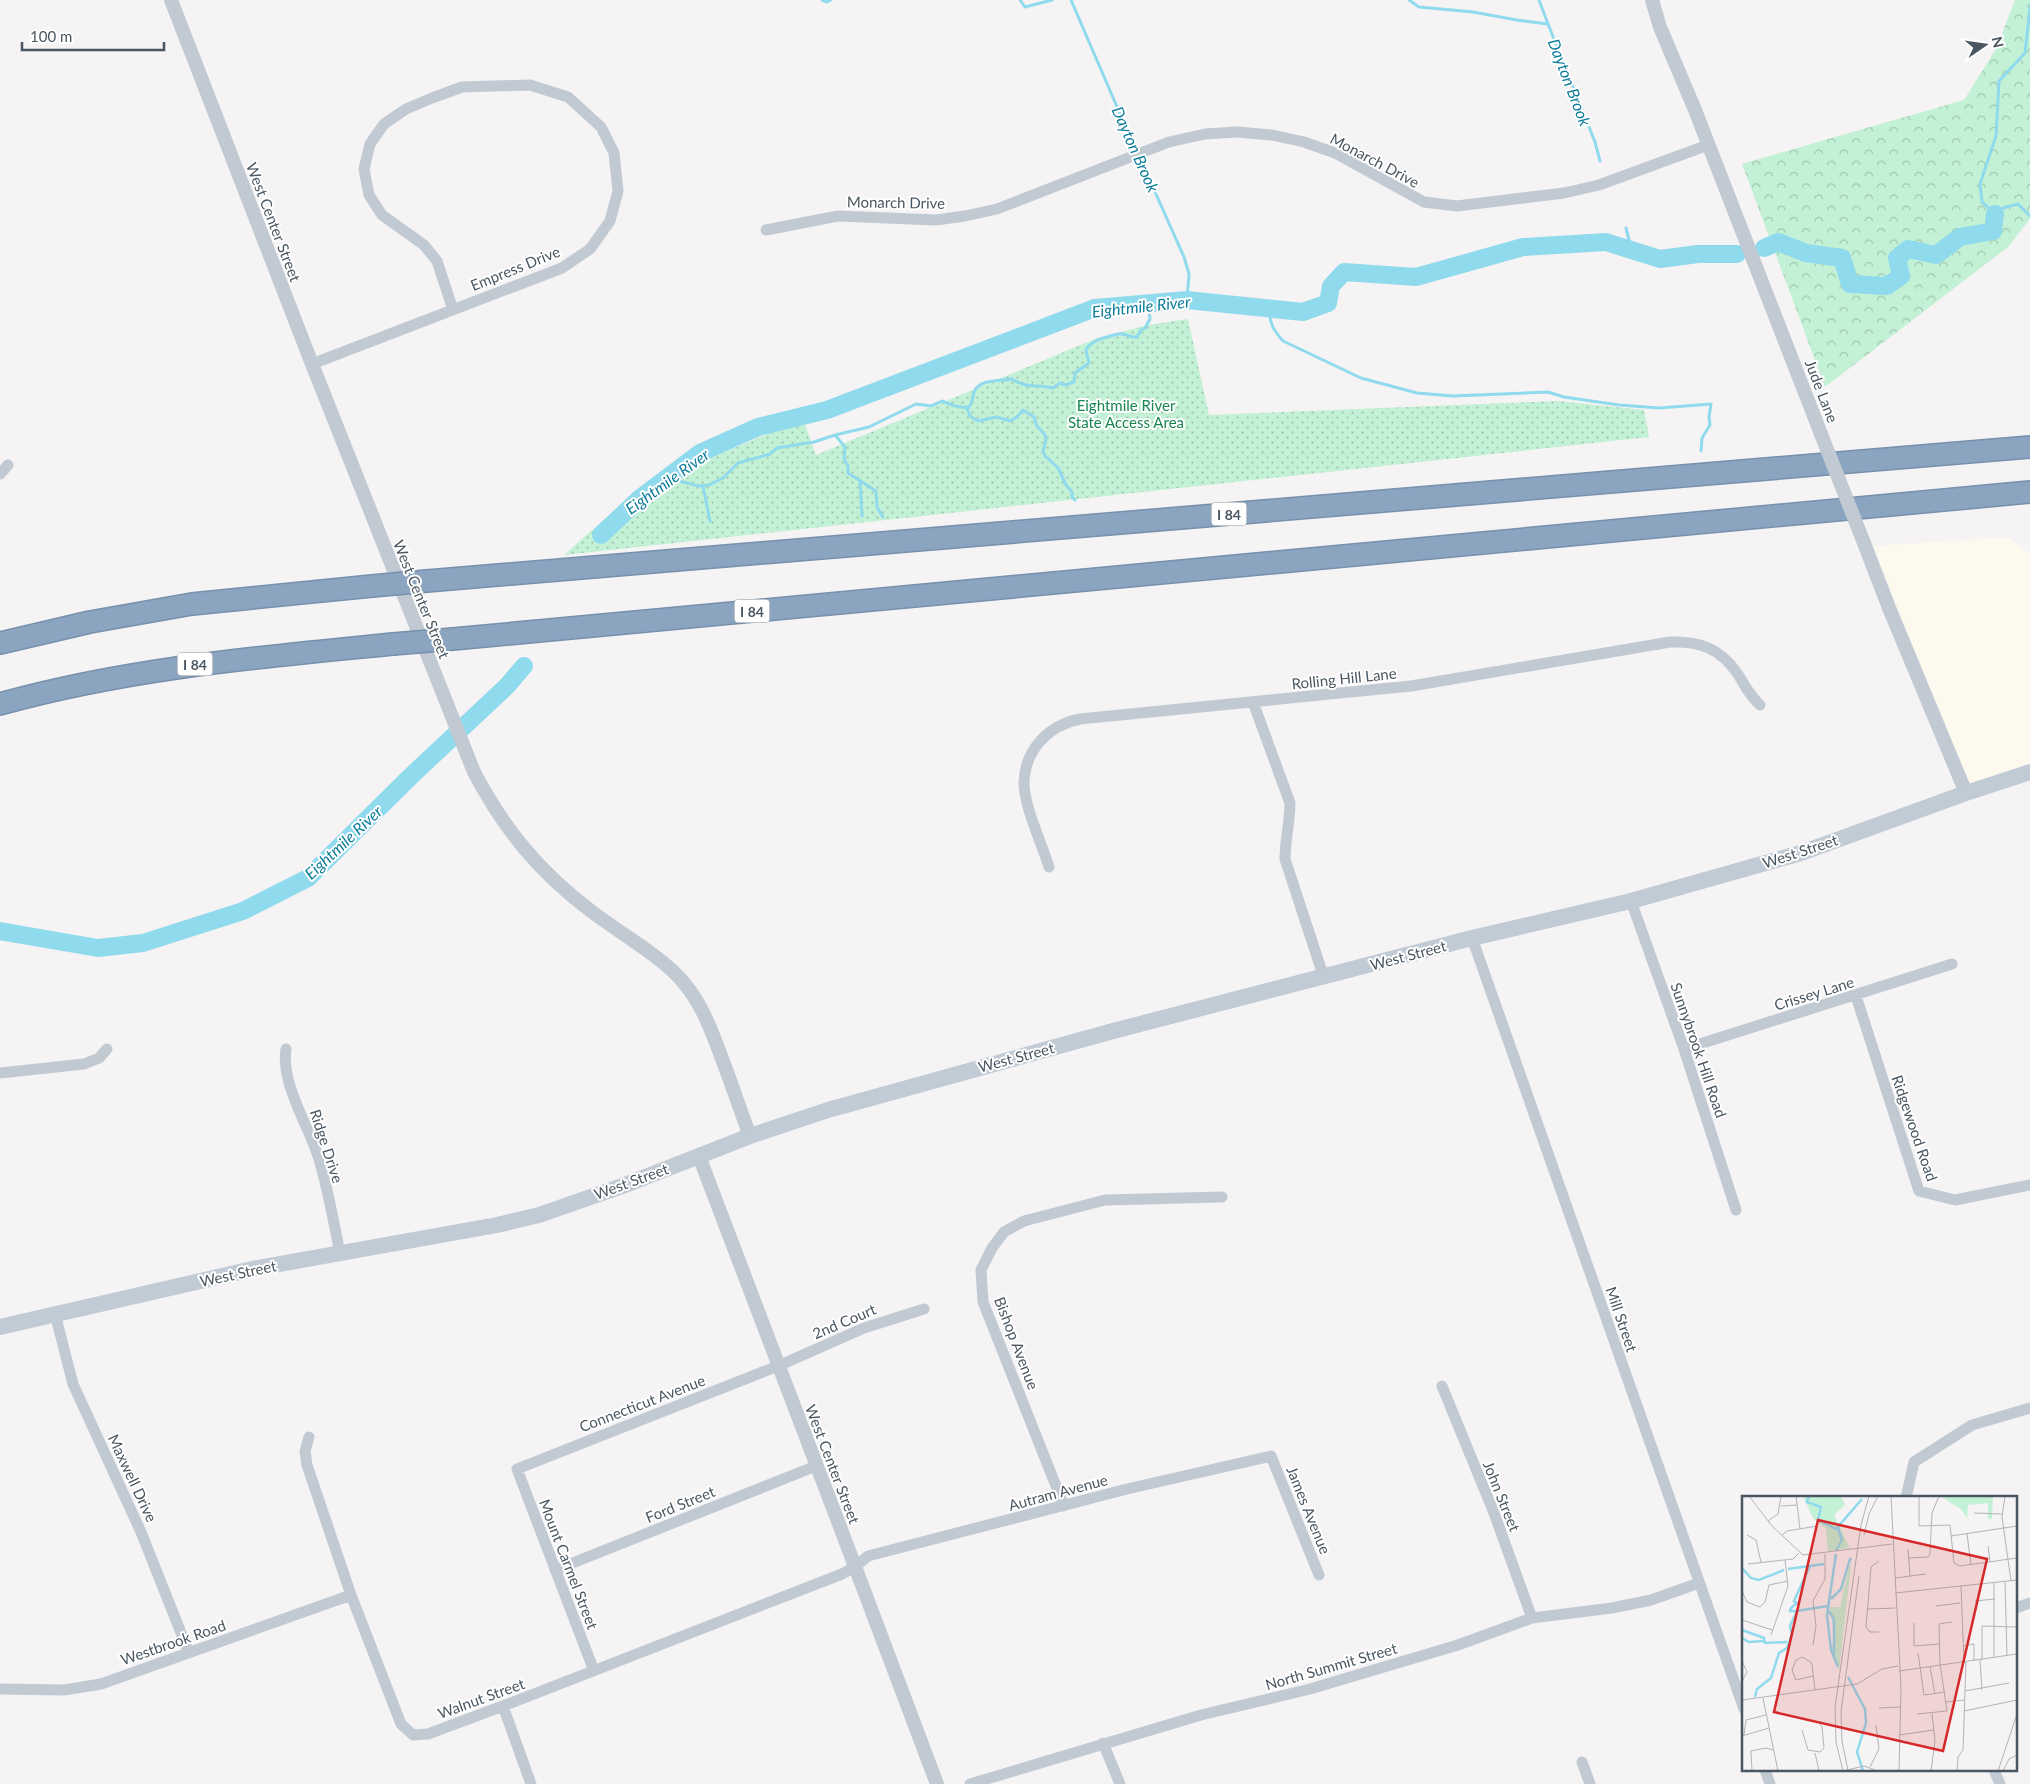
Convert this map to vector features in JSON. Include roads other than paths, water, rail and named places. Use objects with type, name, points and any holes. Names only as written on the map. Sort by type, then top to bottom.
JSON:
[{"type":"highway","name":"I 84","points":[[0,643],[90,622],[192,604],[372,586],[2030,447]]},
{"type":"highway","name":"I 84","points":[[0,704],[54,690],[154,670],[236,660],[1981,496],[2030,493]]},
{"type":"main road","name":"West Street","points":[[0,1326],[257,1268],[497,1225],[540,1215],[750,1136],[828,1110],[1113,1031],[1324,978],[1472,938],[1631,901],[1801,852],[2030,772]]},
{"type":"street","name":"West Center Street","points":[[171,0],[312,364],[463,745],[487,797],[527,853],[543,870],[590,910],[663,964],[683,982],[698,1002],[710,1025],[750,1136]]},
{"type":"street","name":"Jude Lane","points":[[1652,0],[1660,27],[1889,608],[1966,793]]},
{"type":"street","name":"Empress Drive","points":[[312,364],[453,310],[562,268],[590,249],[610,222],[618,191],[614,153],[601,127],[568,97],[530,86],[462,87],[406,109],[384,124],[370,144],[364,169],[369,195],[382,215],[424,245],[437,261],[453,310]]},
{"type":"street","name":"Monarch Drive","points":[[766,230],[838,216],[936,220],[966,216],[997,209],[1169,142],[1205,134],[1237,132],[1272,135],[1304,142],[1335,153],[1424,202],[1457,206],[1564,192],[1599,185],[1708,145]]},
{"type":"street","name":"Rolling Hill Lane","points":[[1049,867],[1027,800],[1024,783],[1027,766],[1033,750],[1053,729],[1066,722],[1080,718],[1411,686],[1670,642],[1702,644],[1716,651],[1727,660],[1752,698],[1760,705]]},
{"type":"street","points":[[1253,702],[1290,803],[1285,859],[1324,978]]},
{"type":"street","name":"Sunnybrook Hill Road","points":[[1631,901],[1684,1049],[1736,1210]]},
{"type":"street","name":"Mill Street","points":[[1472,938],[1742,1703]]},
{"type":"street","name":"Crissey Lane","points":[[1684,1049],[1952,964]]},
{"type":"street","name":"Ridgewood Road","points":[[1856,996],[1919,1191],[1955,1200],[2030,1185]]},
{"type":"street","points":[[0,1073],[84,1064],[98,1058],[107,1049]]},
{"type":"street","name":"Ridge Drive","points":[[286,1049],[283,1062],[287,1080],[313,1141],[321,1166],[340,1253]]},
{"type":"street","name":"West Center Street","points":[[699,1156],[816,1466],[856,1566],[937,1784]]},
{"type":"street","name":"Bishop Avenue","points":[[1064,1506],[983,1302],[981,1270],[992,1248],[1004,1232],[1024,1221],[1105,1200],[1222,1197]]},
{"type":"street","name":"2nd Court","points":[[778,1366],[864,1328],[924,1309]]},
{"type":"street","name":"Maxwell Drive","points":[[56,1314],[73,1384],[141,1532],[189,1653]]},
{"type":"street","name":"Connecticut Avenue","points":[[517,1469],[778,1366]]},
{"type":"street","name":"John Street","points":[[1442,1386],[1494,1513],[1532,1618]]},
{"type":"street","points":[[1906,1496],[1914,1462],[1972,1425],[2030,1408]]},
{"type":"street","name":"Walnut Street","points":[[309,1437],[305,1451],[308,1465],[351,1595],[401,1724],[413,1734],[428,1734],[504,1706],[842,1574],[856,1566]]},
{"type":"street","name":"Autram Avenue","points":[[856,1566],[868,1556],[1127,1489],[1271,1456]]},
{"type":"street","name":"James Avenue","points":[[1271,1456],[1319,1575]]},
{"type":"street","name":"Ford Street","points":[[555,1570],[816,1466]]},
{"type":"street","name":"Mount Carmel Street","points":[[517,1469],[594,1671]]},
{"type":"street","name":"North Summit Street","points":[[970,1784],[1201,1715],[1310,1689],[1458,1645],[1532,1618],[1622,1606],[1651,1600],[1699,1583]]},
{"type":"street","name":"Westbrook Road","points":[[0,1689],[82,1688],[101,1684],[351,1595]]},
{"type":"street","points":[[2018,1607],[2030,1603]]},
{"type":"street","points":[[504,1706],[531,1784]]},
{"type":"street","points":[[1103,1743],[1120,1784]]},
{"type":"street","points":[[1582,1762],[1590,1784]]},
{"type":"street","points":[[1766,1772],[1770,1784]]},
{"type":"street","points":[[1995,1772],[2000,1784]]},
{"type":"waterway","name":"Dayton Brook","points":[[822,0],[827,2],[831,0]]},
{"type":"waterway","name":"Dayton Brook","points":[[1020,0],[1025,7],[1052,0]]},
{"type":"waterway","name":"Dayton Brook","points":[[1071,0],[1136,151]]},
{"type":"waterway","name":"Dayton Brook","points":[[1409,0],[1419,7],[1473,12],[1548,24],[1595,142],[1600,161]]},
{"type":"waterway","points":[[1539,0],[1548,24]]},
{"type":"waterway","name":"Eightmile River","points":[[2030,7],[2025,53],[1999,81],[1996,136],[1980,184],[1982,202],[1995,214],[2003,208],[2018,204],[2030,216]]},
{"type":"waterway","name":"Dayton Brook","points":[[1139,156],[1184,257],[1189,274],[1187,300]]},
{"type":"waterway","name":"Eightmile River","points":[[1764,248],[1778,242],[1806,253],[1842,258],[1850,284],[1887,286],[1901,276],[1897,258],[1908,249],[1936,255],[1960,237],[1993,231],[1995,214]]},
{"type":"waterway","name":"Dayton Brook","points":[[1626,228],[1632,251]]},
{"type":"waterway","name":"Eightmile River","points":[[601,535],[639,499],[700,453],[758,427],[827,410],[1095,308],[1187,300],[1303,312],[1328,303],[1331,286],[1344,272],[1416,277],[1523,247],[1606,242],[1660,259],[1698,254],[1737,254]]},
{"type":"waterway","points":[[669,477],[699,486],[709,485],[723,478],[738,463],[770,454],[777,448],[814,442],[869,427],[916,404],[931,406],[942,401],[968,408],[972,403],[974,392],[977,388],[990,381],[1012,379],[1027,385],[1053,388],[1060,383],[1065,385],[1074,382],[1075,373],[1089,363],[1086,350],[1092,344],[1100,339],[1118,334],[1137,337],[1150,319],[1148,303]]},
{"type":"waterway","points":[[1270,308],[1272,326],[1283,341],[1361,378],[1417,393],[1453,396],[1548,392],[1564,397],[1619,405],[1659,408],[1711,404],[1710,425],[1702,438],[1701,451]]},
{"type":"waterway","points":[[966,407],[970,416],[978,421],[997,417],[1010,421],[1023,410],[1034,417],[1037,426],[1045,435],[1046,440],[1043,451],[1045,456],[1058,468],[1075,500]]},
{"type":"waterway","points":[[835,435],[845,447],[844,459],[848,466],[848,473],[876,491],[877,507],[883,517]]},
{"type":"waterway","points":[[860,481],[862,516]]},
{"type":"waterway","points":[[703,486],[710,521]]},
{"type":"waterway","name":"Eightmile River","points":[[0,931],[98,948],[143,943],[243,911],[308,878],[411,776],[507,686],[524,666]]},
{"type":"park label","name":"Eightmile River State Access Area","points":[[1126,414]]}]
